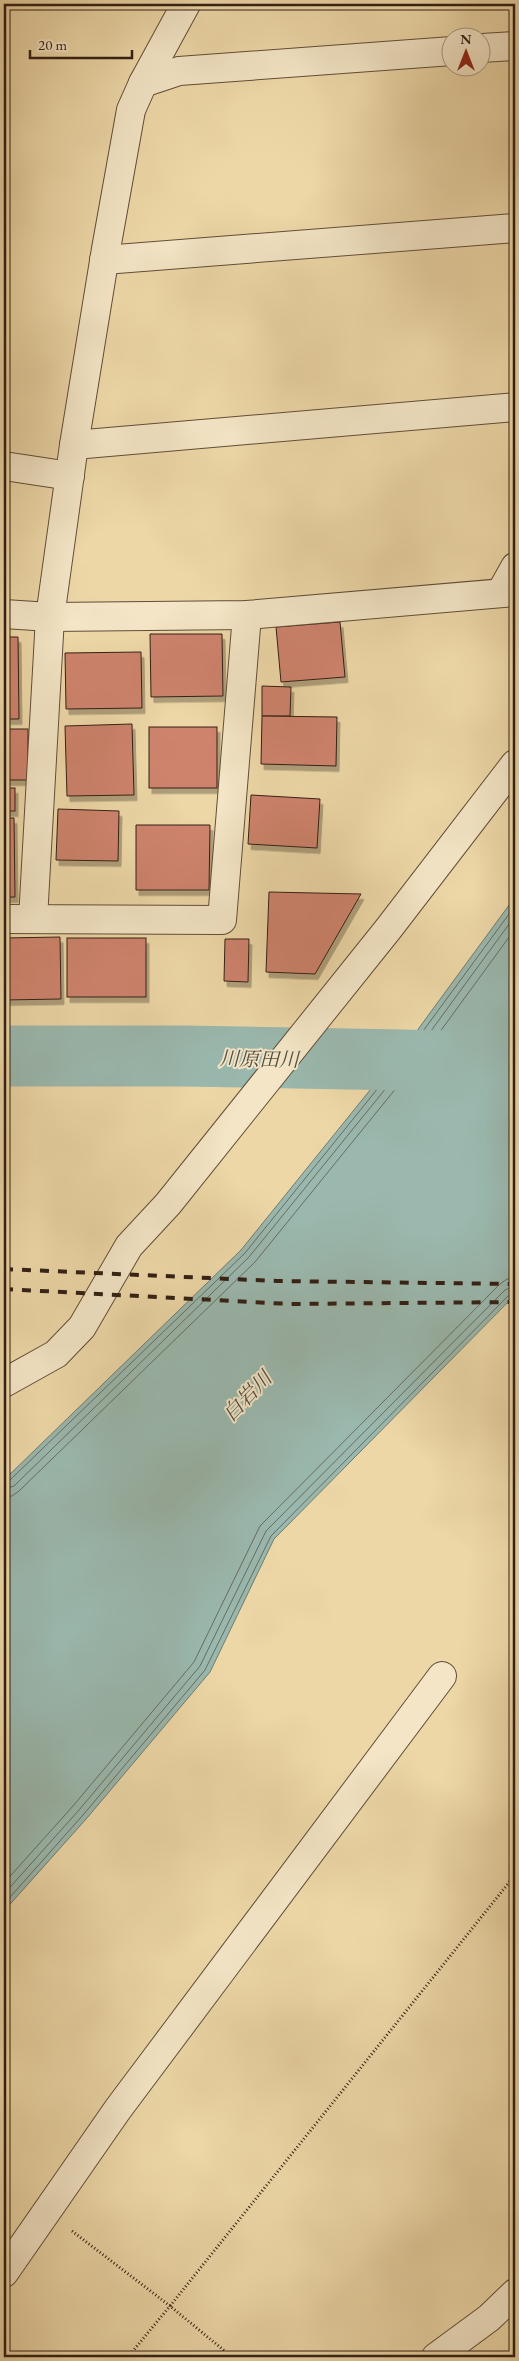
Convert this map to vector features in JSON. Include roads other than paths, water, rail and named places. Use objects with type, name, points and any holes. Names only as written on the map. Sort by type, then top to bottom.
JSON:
[{"type":"street","points":[[33,919],[50,617],[74,445],[104,260],[131,110],[143,83],[186,4]]},
{"type":"street","points":[[492,47],[515,46]]},
{"type":"street","points":[[143,83],[179,71],[442,52]]},
{"type":"street","points":[[104,260],[515,228]]},
{"type":"street","points":[[74,445],[515,407]]},
{"type":"street","points":[[4,466],[70,476]]},
{"type":"street","points":[[4,614],[50,617],[247,615],[508,592],[515,567]]},
{"type":"street","points":[[4,919],[222,920],[247,615]]},
{"type":"street","points":[[4,1383],[56,1354],[82,1327],[129,1246],[168,1204],[389,928],[515,764]]},
{"type":"street","points":[[4,2273],[118,2109],[442,1676]]},
{"type":"street","points":[[436,2357],[489,2318],[515,2293]]},
{"type":"water","name":"白岩川","points":[[515,897],[515,1295],[274,1539],[210,1672],[87,1818],[4,1911],[4,1480],[241,1250],[408,1043]]},
{"type":"waterway","name":"川原田川","points":[[4,1056],[184,1056],[515,1062]]},
{"type":"railway","points":[[4,1269],[277,1281],[515,1284]]},
{"type":"railway","points":[[4,1289],[290,1304],[515,1302]]}]
